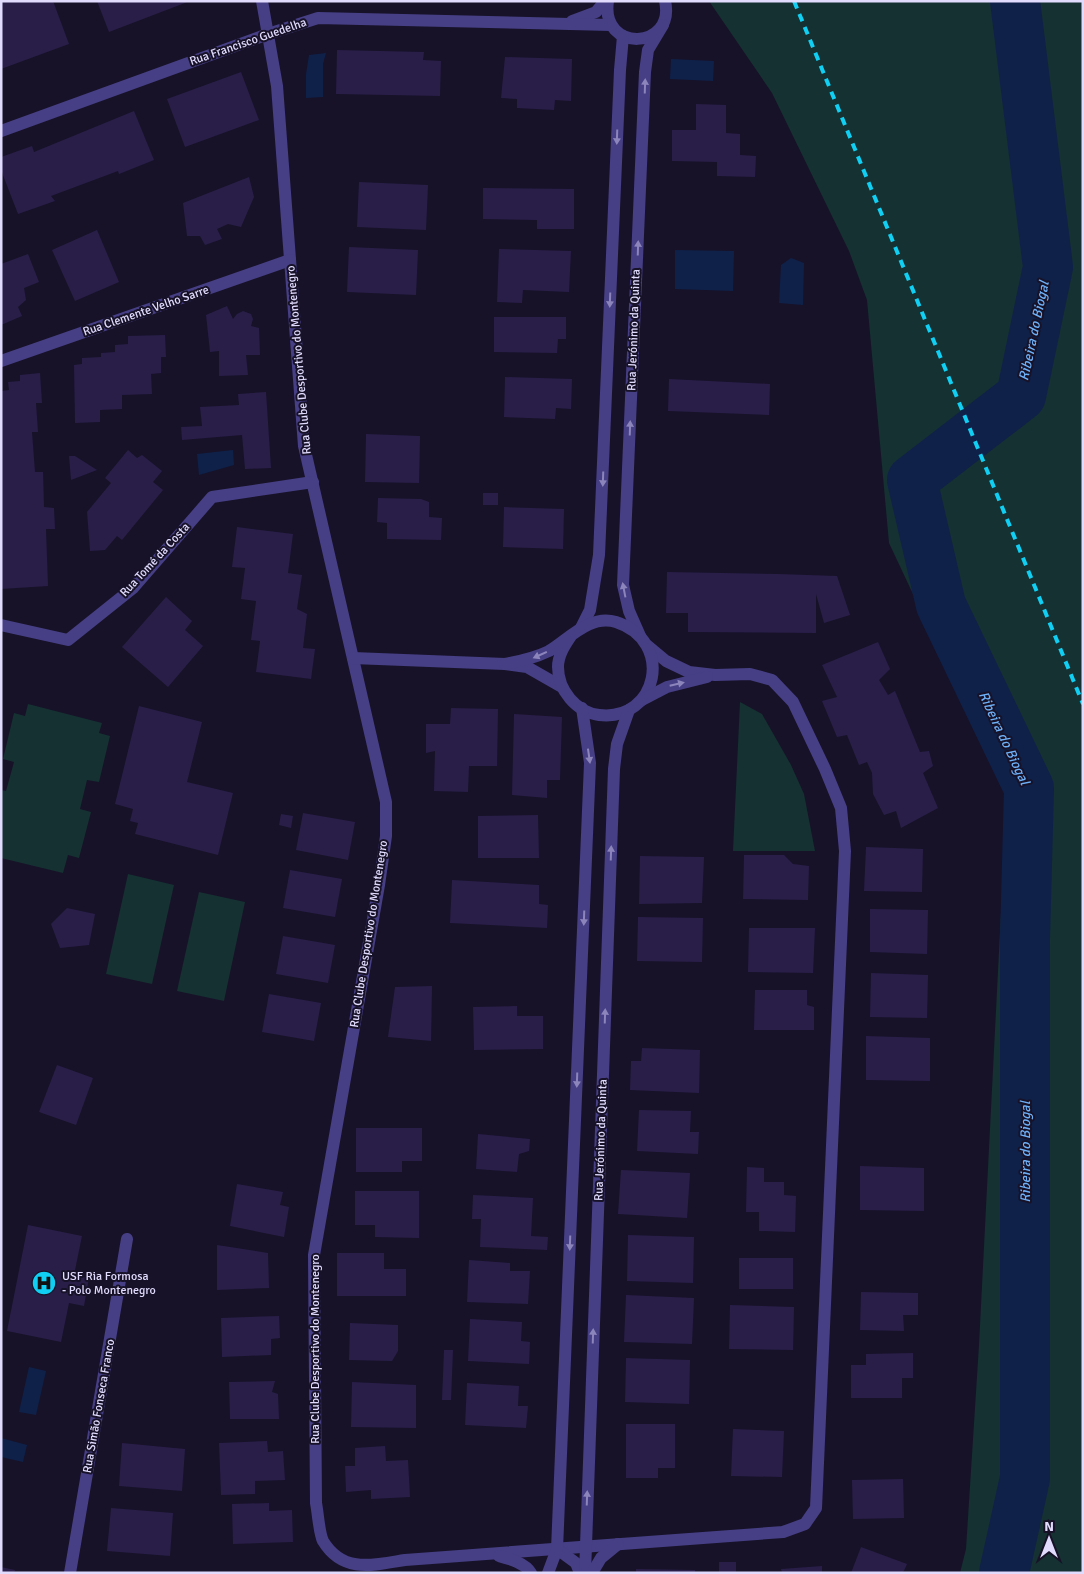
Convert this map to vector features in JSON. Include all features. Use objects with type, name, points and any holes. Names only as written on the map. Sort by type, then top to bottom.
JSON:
[{"type":"street","name":"Rua Clube Desportivo do Montenegro","points":[[262,1],[277,86],[304,446],[386,802],[386,836],[379,886],[314,1255],[316,1503],[322,1540],[338,1559],[361,1567],[406,1560],[783,1532],[805,1524],[816,1508],[845,851],[841,808],[826,769],[793,702],[772,680],[750,674],[715,675]]},
{"type":"street","points":[[567,23],[596,12],[607,1]]},
{"type":"street","points":[[607,1],[608,17],[611,24],[616,32],[623,36],[632,40],[650,37],[663,26]]},
{"type":"street","name":"Rua Jerónimo da Quinta","points":[[623,36],[619,80],[599,555],[590,610],[562,650],[558,666],[562,687],[572,702],[591,714],[610,716],[629,710],[642,700],[651,683],[654,666],[629,611],[623,585],[645,72],[648,50],[663,26],[666,17],[665,1]]},
{"type":"street","name":"Rua Francisco Guedelha","points":[[1,131],[268,34],[318,18],[567,23],[598,26],[611,24]]},
{"type":"street","name":"Rua Clemente Velho Sarre","points":[[1,361],[290,260]]},
{"type":"street","name":"Rua Tomé da Costa","points":[[1,625],[68,640],[133,588],[212,497],[313,482]]},
{"type":"street","points":[[505,664],[531,659],[596,622],[615,622],[636,632],[666,661],[689,672],[715,675]]},
{"type":"street","points":[[353,658],[505,664],[527,668],[562,687]]},
{"type":"street","points":[[642,700],[667,687],[715,675]]},
{"type":"street","points":[[548,1573],[557,1549],[590,763],[582,708]]},
{"type":"street","name":"Rua Jerónimo da Quinta","points":[[585,1573],[614,769],[617,744],[629,710]]},
{"type":"street","name":"Rua Simão Fonseca Franco","points":[[70,1573],[127,1239]]},
{"type":"street","points":[[592,1573],[601,1558],[618,1544]]},
{"type":"street","points":[[557,1549],[576,1564],[580,1573]]},
{"type":"street","points":[[490,1554],[514,1560],[529,1569],[531,1573]]},
{"type":"green space","points":[[709,1],[1083,1],[1083,1573],[960,1573],[966,1549],[979,1345],[1007,794],[889,543],[867,300],[849,251],[772,93]]},
{"type":"green space","points":[[740,702],[762,714],[791,765],[804,794],[815,851],[733,851]]},
{"type":"green space","points":[[28,704],[102,723],[99,733],[110,736],[99,782],[87,780],[80,809],[91,812],[79,858],[68,855],[63,873],[1,858],[1,790],[6,791],[14,762],[3,759],[14,713],[25,716]]},
{"type":"green space","points":[[128,874],[174,885],[152,984],[106,974]]},
{"type":"green space","points":[[199,892],[245,902],[224,1001],[177,991]]},
{"type":"water","points":[[326,53],[323,64],[323,97],[306,98],[306,74],[309,55]]},
{"type":"water","points":[[671,59],[714,61],[713,81],[670,79]]},
{"type":"water","points":[[675,250],[734,251],[733,291],[675,289]]},
{"type":"water","points":[[791,258],[804,263],[803,305],[779,303],[781,265]]},
{"type":"water","points":[[233,450],[234,465],[199,475],[197,454]]},
{"type":"water","points":[[29,1367],[46,1371],[36,1415],[19,1412]]},
{"type":"water","points":[[1,1438],[27,1445],[23,1462],[1,1457]]},
{"type":"building","points":[[1,1],[53,1],[69,44],[1,69]]},
{"type":"building","points":[[97,1],[190,1],[109,32]]},
{"type":"building","points":[[337,50],[424,52],[423,60],[441,61],[440,96],[336,94]]},
{"type":"building","points":[[505,57],[572,59],[571,101],[555,100],[554,110],[517,108],[517,99],[501,98]]},
{"type":"building","points":[[241,72],[259,120],[185,147],[167,99]]},
{"type":"building","points":[[696,104],[726,105],[726,133],[740,134],[740,155],[756,156],[755,177],[717,176],[717,162],[672,161],[672,130],[696,130]]},
{"type":"building","points":[[134,111],[154,160],[119,174],[118,171],[51,196],[55,201],[18,214],[1,170],[1,157],[32,146],[34,152]]},
{"type":"building","points":[[249,177],[254,197],[241,227],[228,224],[217,229],[222,239],[205,245],[200,236],[187,236],[183,203]]},
{"type":"building","points":[[359,182],[428,185],[426,230],[357,227]]},
{"type":"building","points":[[483,188],[574,189],[574,229],[537,229],[537,220],[483,219]]},
{"type":"building","points":[[97,230],[119,282],[75,301],[52,250]]},
{"type":"building","points":[[349,247],[418,250],[416,295],[347,292]]},
{"type":"building","points":[[499,249],[571,251],[569,292],[523,290],[522,303],[497,302]]},
{"type":"building","points":[[28,254],[39,282],[24,288],[26,300],[18,307],[22,316],[1,325],[1,264]]},
{"type":"building","points":[[227,306],[233,319],[243,311],[251,314],[253,319],[251,326],[259,328],[260,355],[246,355],[248,375],[219,376],[219,351],[210,352],[206,315]]},
{"type":"building","points":[[494,317],[566,317],[566,339],[558,339],[557,353],[494,352]]},
{"type":"building","points":[[165,335],[166,357],[161,357],[161,373],[151,374],[152,394],[122,395],[122,409],[100,410],[100,422],[75,423],[74,365],[82,364],[82,358],[101,357],[101,353],[115,352],[115,345],[128,344],[128,336]]},
{"type":"building","points":[[40,373],[42,403],[36,403],[38,432],[32,432],[35,472],[43,472],[44,507],[54,508],[55,529],[46,529],[48,586],[1,589],[1,391],[9,390],[8,382],[20,381],[20,375]]},
{"type":"building","points":[[505,377],[572,379],[571,409],[556,408],[555,419],[504,417]]},
{"type":"building","points":[[669,379],[770,384],[769,415],[668,411]]},
{"type":"building","points":[[266,392],[271,468],[245,469],[242,435],[182,440],[181,427],[202,426],[200,407],[239,405],[238,394]]},
{"type":"building","points":[[366,434],[420,436],[419,483],[365,482]]},
{"type":"building","points":[[128,450],[137,458],[142,455],[162,471],[153,482],[163,490],[122,540],[117,536],[105,550],[90,551],[87,512],[111,483],[105,478]]},
{"type":"building","points":[[69,456],[75,456],[97,470],[71,480]]},
{"type":"building","points":[[483,493],[498,493],[498,505],[483,505]]},
{"type":"building","points":[[378,498],[421,499],[429,502],[429,517],[442,518],[441,540],[387,539],[387,523],[377,522]]},
{"type":"building","points":[[504,507],[564,509],[563,549],[503,547]]},
{"type":"building","points":[[237,527],[293,534],[288,573],[302,575],[297,609],[307,614],[303,648],[315,649],[311,679],[256,672],[260,641],[251,640],[256,601],[241,599],[245,568],[232,567]]},
{"type":"building","points":[[667,572],[837,576],[850,615],[824,623],[816,594],[816,633],[688,632],[688,613],[666,613]]},
{"type":"building","points":[[166,597],[192,621],[185,630],[203,646],[168,687],[122,647]]},
{"type":"building","points":[[878,642],[890,669],[879,680],[888,695],[895,691],[920,752],[929,751],[933,766],[923,773],[938,808],[901,828],[896,811],[884,815],[873,794],[872,773],[867,762],[859,765],[847,735],[837,737],[822,701],[837,697],[822,665]]},
{"type":"building","points":[[139,706],[202,722],[187,782],[233,793],[218,855],[135,834],[138,823],[130,821],[133,809],[115,804]]},
{"type":"building","points":[[451,708],[498,709],[497,766],[469,766],[468,792],[434,791],[435,751],[426,753],[426,724],[450,724]]},
{"type":"building","points":[[514,714],[562,717],[560,780],[547,780],[547,798],[512,795]]},
{"type":"building","points":[[303,813],[355,822],[348,860],[296,850]]},
{"type":"building","points":[[281,814],[293,816],[291,828],[279,825]]},
{"type":"building","points":[[538,815],[539,858],[478,858],[478,816]]},
{"type":"building","points":[[866,847],[923,849],[922,892],[864,891]]},
{"type":"building","points":[[744,855],[784,855],[793,864],[809,866],[808,900],[743,899]]},
{"type":"building","points":[[640,856],[704,857],[702,903],[639,904]]},
{"type":"building","points":[[290,870],[342,879],[335,917],[283,908]]},
{"type":"building","points":[[452,880],[539,885],[539,904],[548,905],[547,928],[450,923]]},
{"type":"building","points":[[67,908],[95,914],[89,945],[60,948],[51,924]]},
{"type":"building","points":[[870,909],[928,910],[927,954],[870,952]]},
{"type":"building","points":[[638,917],[703,918],[702,962],[637,961]]},
{"type":"building","points":[[749,928],[815,928],[813,973],[748,972]]},
{"type":"building","points":[[283,936],[335,945],[328,983],[276,974]]},
{"type":"building","points":[[871,973],[928,975],[927,1018],[870,1017]]},
{"type":"building","points":[[432,986],[431,1041],[388,1037],[395,987]]},
{"type":"building","points":[[755,990],[807,990],[807,1005],[814,1007],[814,1030],[754,1030]]},
{"type":"building","points":[[269,994],[321,1003],[314,1041],[262,1032]]},
{"type":"building","points":[[517,1006],[517,1016],[543,1016],[543,1049],[474,1050],[473,1007]]},
{"type":"building","points":[[866,1036],[930,1038],[930,1081],[866,1080]]},
{"type":"building","points":[[642,1048],[700,1050],[699,1093],[630,1090],[631,1061],[641,1061]]},
{"type":"building","points":[[57,1065],[93,1078],[76,1125],[39,1112]]},
{"type":"building","points":[[639,1110],[691,1111],[690,1132],[699,1132],[698,1154],[637,1151]]},
{"type":"building","points":[[356,1128],[422,1128],[422,1161],[402,1161],[402,1172],[356,1172]]},
{"type":"building","points":[[478,1134],[530,1139],[529,1151],[519,1154],[517,1172],[476,1169]]},
{"type":"building","points":[[860,1166],[924,1168],[924,1211],[860,1210]]},
{"type":"building","points":[[747,1167],[764,1168],[764,1182],[784,1182],[784,1195],[796,1196],[795,1232],[759,1231],[759,1212],[746,1212]]},
{"type":"building","points":[[621,1170],[690,1173],[687,1218],[618,1214]]},
{"type":"building","points":[[237,1184],[283,1192],[280,1205],[289,1207],[284,1237],[230,1226]]},
{"type":"building","points":[[355,1191],[419,1191],[419,1238],[375,1237],[375,1225],[355,1225]]},
{"type":"building","points":[[473,1195],[533,1198],[531,1236],[548,1237],[547,1250],[480,1247],[481,1219],[472,1219]]},
{"type":"building","points":[[28,1225],[82,1236],[74,1275],[89,1278],[84,1306],[69,1303],[61,1342],[7,1331]]},
{"type":"building","points":[[628,1235],[694,1237],[693,1283],[627,1281]]},
{"type":"building","points":[[217,1245],[268,1253],[269,1288],[217,1290]]},
{"type":"building","points":[[337,1253],[384,1253],[384,1269],[406,1269],[406,1296],[337,1296]]},
{"type":"building","points":[[739,1258],[793,1258],[793,1289],[739,1289]]},
{"type":"building","points":[[469,1260],[510,1263],[510,1271],[530,1271],[528,1304],[467,1302]]},
{"type":"building","points":[[861,1292],[918,1293],[918,1315],[903,1315],[904,1331],[860,1330]]},
{"type":"building","points":[[626,1295],[694,1298],[692,1344],[624,1342]]},
{"type":"building","points":[[730,1305],[794,1307],[793,1350],[729,1349]]},
{"type":"building","points":[[279,1316],[280,1338],[271,1339],[271,1355],[222,1357],[221,1318]]},
{"type":"building","points":[[470,1319],[522,1322],[521,1341],[530,1342],[529,1364],[468,1361]]},
{"type":"building","points":[[350,1323],[398,1325],[398,1351],[392,1361],[349,1360]]},
{"type":"building","points":[[444,1350],[453,1350],[451,1400],[442,1400]]},
{"type":"building","points":[[913,1353],[913,1378],[902,1378],[902,1398],[851,1398],[851,1365],[866,1365],[866,1354]]},
{"type":"building","points":[[626,1358],[690,1360],[689,1404],[625,1402]]},
{"type":"building","points":[[275,1381],[272,1392],[278,1394],[279,1419],[230,1419],[229,1382]]},
{"type":"building","points":[[352,1382],[416,1385],[416,1428],[351,1427]]},
{"type":"building","points":[[467,1383],[519,1386],[518,1406],[528,1406],[526,1428],[465,1425]]},
{"type":"building","points":[[626,1424],[675,1424],[675,1468],[658,1468],[658,1478],[626,1478]]},
{"type":"building","points":[[733,1429],[784,1431],[782,1477],[731,1476]]},
{"type":"building","points":[[267,1441],[268,1452],[283,1451],[285,1480],[255,1481],[255,1494],[221,1495],[219,1443]]},
{"type":"building","points":[[122,1443],[185,1449],[182,1491],[119,1486]]},
{"type":"building","points":[[385,1446],[386,1461],[408,1460],[410,1497],[371,1499],[371,1490],[346,1492],[345,1466],[355,1466],[355,1448]]},
{"type":"building","points":[[903,1479],[904,1518],[853,1519],[852,1480]]},
{"type":"building","points":[[269,1503],[269,1511],[292,1510],[293,1542],[233,1544],[232,1504]]},
{"type":"building","points":[[111,1508],[173,1513],[170,1556],[107,1551]]},
{"type":"building","points":[[861,1547],[907,1564],[903,1573],[851,1573]]},
{"type":"building","points":[[719,1562],[736,1562],[736,1573],[719,1573]]},
{"type":"building","points":[[822,1566],[822,1573],[782,1573],[781,1569]]},
{"type":"building","points":[[1,1567],[15,1570],[14,1573],[1,1573]]},
{"type":"building","points":[[636,1569],[695,1570],[695,1573],[636,1573]]},
{"type":"waterway","name":"Ribeira do Biogal","points":[[1004,1573],[1025,1478],[1025,938],[1029,788],[941,605],[912,480],[1021,396],[1048,267],[1015,1]]},
{"type":"railway","points":[[794,1],[1083,704]]},
{"type":"place","name":"USF Ria Formosa - Polo Montenegro","points":[[44,1283]]}]
